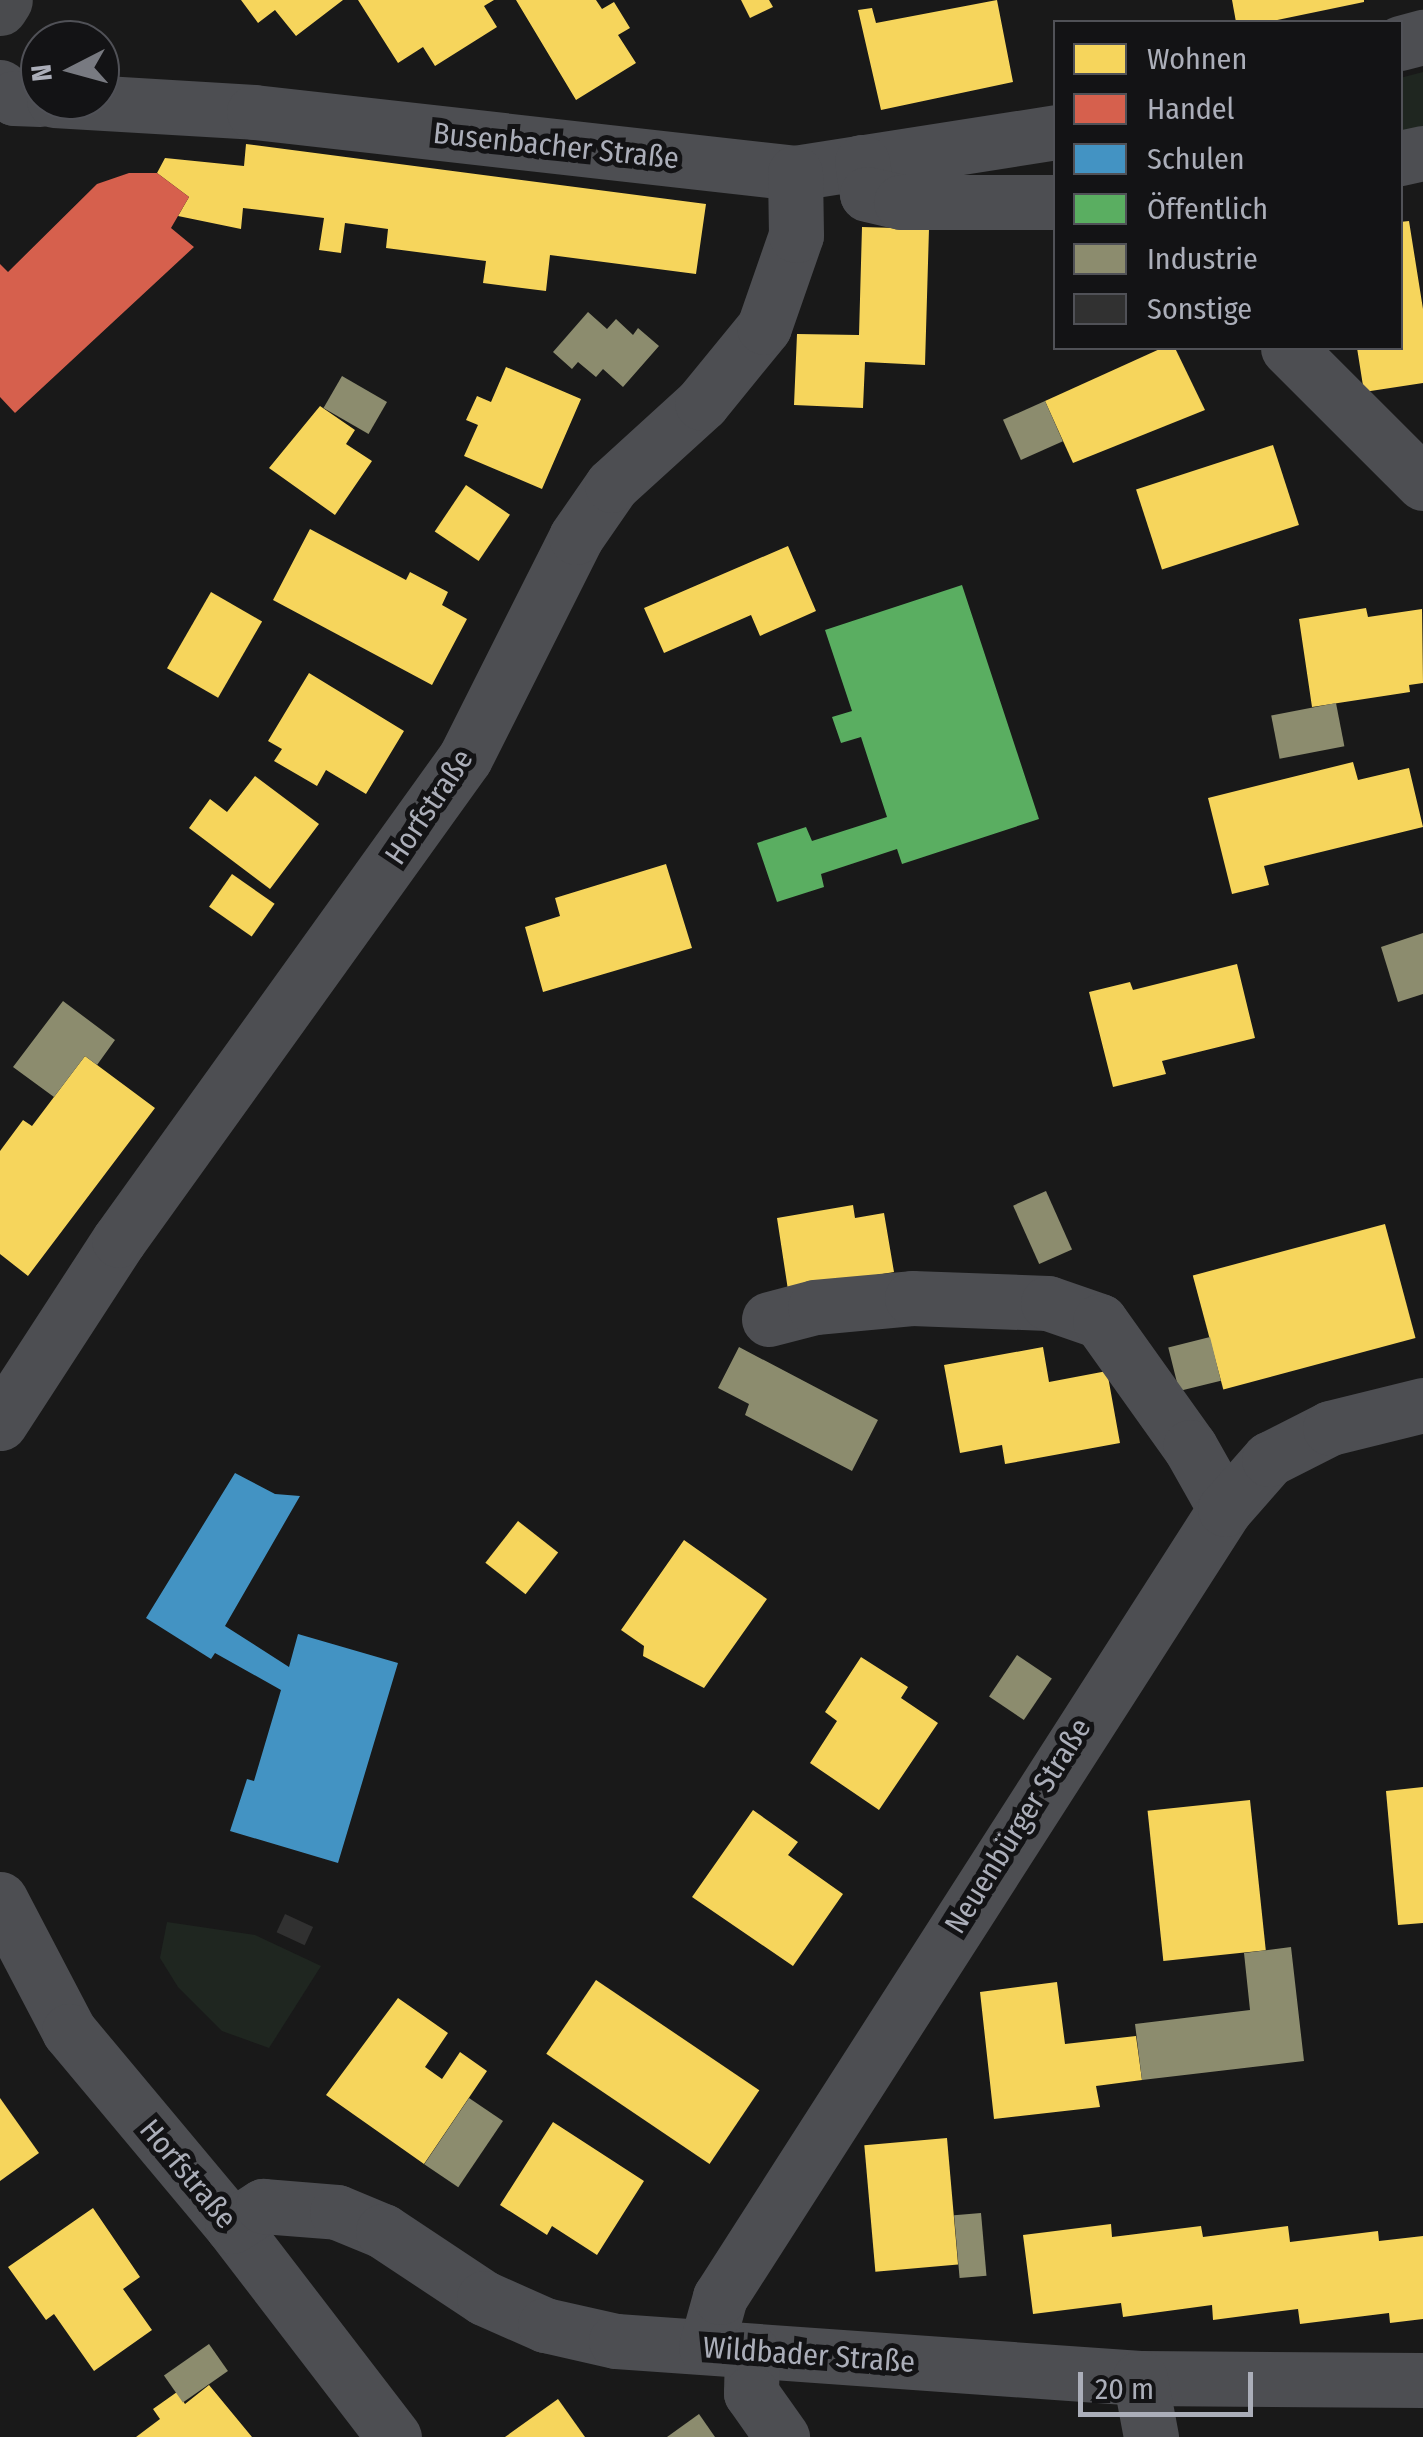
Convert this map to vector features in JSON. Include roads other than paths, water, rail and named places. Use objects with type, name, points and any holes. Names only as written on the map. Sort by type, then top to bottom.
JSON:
[{"type":"main road","points":[[0,8],[5,0]]},
{"type":"street","name":"Busenbacher Straße","points":[[120,104],[254,112],[796,173],[1053,132]]},
{"type":"street","points":[[862,162],[867,194],[902,202],[1053,202]]},
{"type":"street","name":"Horfstraße","points":[[0,1424],[120,1240],[465,758],[576,537],[612,484],[702,403],[764,327],[796,235],[796,173]]},
{"type":"street","points":[[1290,350],[1423,484]]},
{"type":"street","points":[[769,1319],[815,1307],[912,1298],[1048,1302],[1100,1321],[1190,1447],[1225,1509]]},
{"type":"street","name":"Neuenbürger Straße","points":[[729,2350],[720,2297],[1225,1509],[1269,1459],[1330,1428],[1423,1405]]},
{"type":"street","name":"Horfstraße","points":[[0,1899],[69,2031],[232,2226],[394,2437]]},
{"type":"street","name":"Wildbader Straße","points":[[232,2226],[263,2206],[337,2212],[383,2231],[484,2298],[545,2324],[616,2341],[1140,2378],[1423,2380]]},
{"type":"street","points":[[729,2350],[751,2392],[782,2437]]},
{"type":"street","points":[[1140,2378],[1151,2437]]}]
